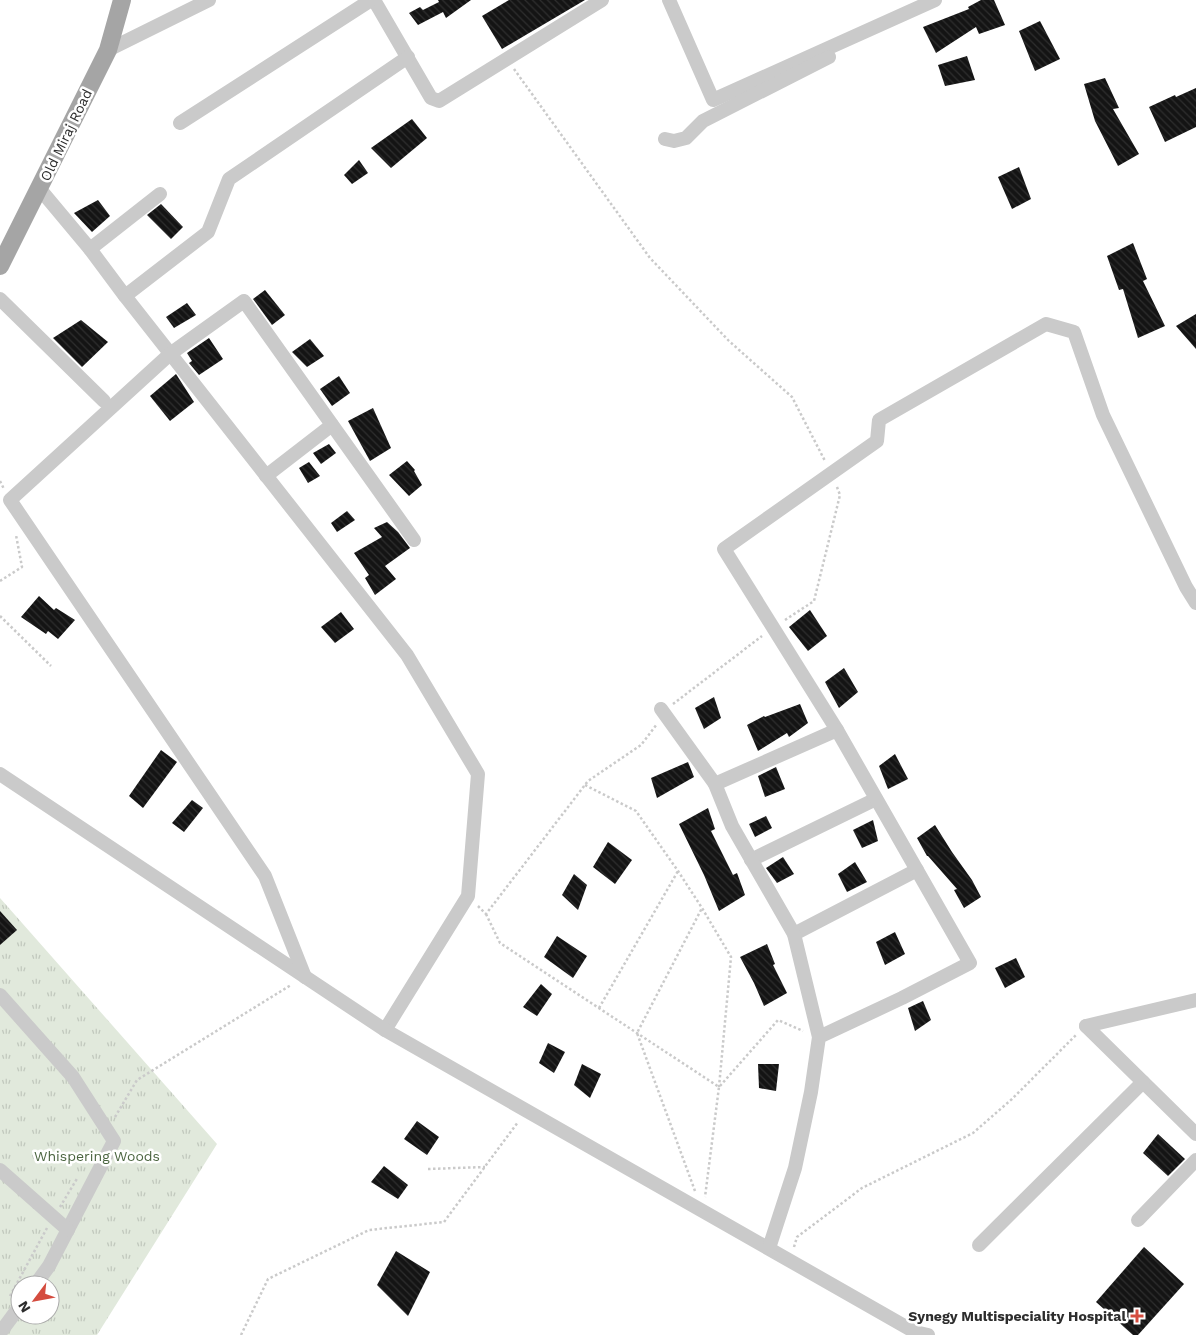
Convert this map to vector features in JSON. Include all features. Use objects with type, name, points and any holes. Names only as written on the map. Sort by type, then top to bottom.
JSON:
[{"type":"main road","name":"Old Miraj Road","points":[[0,266],[108,50],[122,0]]},
{"type":"street","points":[[108,50],[209,0]]},
{"type":"street","points":[[180,123],[372,0],[431,98],[439,101],[602,0]]},
{"type":"street","points":[[669,0],[712,100],[907,6],[935,0]]},
{"type":"street","points":[[665,139],[674,141],[686,138],[703,121],[827,58],[907,6]]},
{"type":"street","points":[[125,296],[208,232],[229,179],[408,57]]},
{"type":"street","points":[[39,188],[90,249],[170,354],[407,655],[478,774],[468,896],[385,1030]]},
{"type":"street","points":[[90,249],[160,194]]},
{"type":"street","points":[[0,299],[104,401]]},
{"type":"street","points":[[305,977],[264,876],[10,500],[170,354],[244,300],[414,540]]},
{"type":"street","points":[[819,1037],[902,998],[970,963],[837,730],[724,549],[877,441],[879,420],[1046,324],[1074,332],[1103,415],[1186,587],[1196,603]]},
{"type":"street","points":[[266,476],[332,425]]},
{"type":"street","points":[[663,713],[715,784],[732,826],[794,934],[819,1037],[811,1092],[795,1168],[768,1248]]},
{"type":"street","points":[[715,784],[837,730]]},
{"type":"street","points":[[0,774],[385,1030],[915,1332],[928,1335]]},
{"type":"street","points":[[751,860],[876,799]]},
{"type":"street","points":[[794,934],[917,870]]},
{"type":"street","points":[[0,994],[73,1077],[114,1142],[49,1266],[42,1275]]},
{"type":"street","points":[[1086,1026],[1196,1000]]},
{"type":"street","points":[[1086,1026],[1196,1134]]},
{"type":"street","points":[[980,1245],[1143,1082]]},
{"type":"street","points":[[1138,1220],[1196,1160]]},
{"type":"street","points":[[0,1170],[68,1230]]},
{"type":"street","points":[[0,1333],[10,1320]]},
{"type":"path","points":[[486,914],[588,781],[641,745],[663,713],[773,628],[814,601],[840,495],[831,473],[792,397],[729,341],[650,258],[508,59]]},
{"type":"path","points":[[0,482],[10,500]]},
{"type":"path","points":[[0,580],[22,567],[15,529]]},
{"type":"path","points":[[0,616],[51,666]]},
{"type":"path","points":[[585,785],[636,811],[702,908],[731,958],[719,1087],[703,1211]]},
{"type":"path","points":[[599,1008],[678,871]]},
{"type":"path","points":[[468,896],[486,914],[500,943],[719,1087]]},
{"type":"path","points":[[702,908],[637,1033],[703,1211]]},
{"type":"path","points":[[111,1123],[137,1080],[305,977]]},
{"type":"path","points":[[719,1087],[778,1020],[819,1037]]},
{"type":"path","points":[[790,1260],[797,1237],[862,1188],[973,1133],[1012,1099],[1086,1026]]},
{"type":"path","points":[[241,1335],[268,1279],[369,1230],[444,1222],[527,1111]]},
{"type":"path","points":[[428,1169],[485,1167]]},
{"type":"path","points":[[59,1208],[80,1174]]},
{"type":"path","points":[[9,1297],[50,1224]]},
{"type":"green space","name":"Whispering Woods","points":[[0,898],[217,1144],[97,1335],[0,1335]]},
{"type":"building","points":[[438,0],[471,0],[446,18],[443,12],[418,25],[409,13],[420,7],[423,10],[439,2]]},
{"type":"building","points":[[509,0],[585,0],[502,49],[482,16]]},
{"type":"building","points":[[981,0],[994,0],[1005,25],[979,34],[976,27],[936,53],[923,27],[969,9],[968,7]]},
{"type":"building","points":[[1040,21],[1060,59],[1035,71],[1019,31]]},
{"type":"building","points":[[967,56],[975,80],[945,86],[938,65]]},
{"type":"building","points":[[1105,78],[1119,108],[1113,109],[1139,154],[1118,166],[1095,121],[1084,84]]},
{"type":"building","points":[[1196,88],[1196,127],[1165,142],[1149,107]]},
{"type":"building","points":[[412,119],[427,138],[391,168],[371,148]]},
{"type":"building","points":[[359,160],[368,173],[352,184],[344,175]]},
{"type":"building","points":[[1019,167],[1031,199],[1012,209],[998,177]]},
{"type":"building","points":[[98,200],[110,216],[92,232],[74,213]]},
{"type":"building","points":[[161,204],[183,227],[171,239],[147,215]]},
{"type":"building","points":[[1133,243],[1147,279],[1143,281],[1165,326],[1138,338],[1123,289],[1119,290],[1107,256]]},
{"type":"building","points":[[265,290],[285,315],[272,325],[253,299]]},
{"type":"building","points":[[187,303],[196,315],[174,328],[166,317]]},
{"type":"building","points":[[1196,314],[1196,349],[1176,326]]},
{"type":"building","points":[[81,320],[108,342],[82,367],[53,338]]},
{"type":"building","points":[[209,338],[223,359],[199,375],[189,363],[192,361],[187,353]]},
{"type":"building","points":[[310,339],[324,356],[307,367],[292,352]]},
{"type":"building","points":[[176,374],[194,402],[170,421],[150,396]]},
{"type":"building","points":[[339,376],[350,393],[332,406],[320,389]]},
{"type":"building","points":[[373,408],[391,448],[370,461],[348,421]]},
{"type":"building","points":[[329,444],[336,453],[321,464],[313,453]]},
{"type":"building","points":[[407,461],[415,470],[422,485],[409,496],[389,475]]},
{"type":"building","points":[[309,462],[320,476],[308,483],[299,468]]},
{"type":"building","points":[[347,511],[355,520],[337,532],[331,523]]},
{"type":"building","points":[[387,522],[398,532],[410,548],[385,566],[396,579],[375,595],[365,578],[369,575],[354,553],[382,537],[374,528]]},
{"type":"building","points":[[39,596],[54,610],[56,608],[75,620],[58,639],[48,631],[46,634],[21,617]]},
{"type":"building","points":[[810,610],[827,636],[808,651],[789,627]]},
{"type":"building","points":[[341,612],[354,629],[335,643],[321,627]]},
{"type":"building","points":[[844,668],[858,692],[839,708],[825,682]]},
{"type":"building","points":[[714,697],[721,718],[704,729],[695,708]]},
{"type":"building","points":[[800,704],[808,723],[789,737],[787,733],[758,751],[747,725],[764,716]]},
{"type":"building","points":[[161,750],[177,762],[143,808],[129,796]]},
{"type":"building","points":[[895,754],[908,779],[888,789],[879,766]]},
{"type":"building","points":[[688,762],[694,777],[657,798],[651,778]]},
{"type":"building","points":[[776,767],[785,789],[765,797],[758,776]]},
{"type":"building","points":[[192,800],[203,808],[184,832],[172,823]]},
{"type":"building","points":[[708,808],[715,829],[711,831],[733,875],[737,873],[745,895],[719,911],[679,824]]},
{"type":"building","points":[[766,816],[772,828],[755,837],[749,824]]},
{"type":"building","points":[[873,820],[878,841],[862,848],[853,830]]},
{"type":"building","points":[[935,825],[972,880],[981,897],[964,908],[954,890],[957,889],[927,856],[917,838]]},
{"type":"building","points":[[608,842],[632,860],[615,884],[593,867]]},
{"type":"building","points":[[783,857],[794,874],[777,883],[766,868]]},
{"type":"building","points":[[855,862],[867,882],[847,892],[838,874]]},
{"type":"building","points":[[574,874],[587,885],[578,910],[562,895]]},
{"type":"building","points":[[0,911],[17,930],[0,945]]},
{"type":"building","points":[[895,932],[905,954],[885,965],[876,942]]},
{"type":"building","points":[[557,936],[587,956],[573,978],[544,957]]},
{"type":"building","points":[[767,944],[775,964],[773,965],[787,993],[764,1006],[740,957]]},
{"type":"building","points":[[1016,958],[1025,977],[1005,988],[995,968]]},
{"type":"building","points":[[541,984],[552,994],[537,1016],[523,1007]]},
{"type":"building","points":[[923,1001],[931,1020],[915,1031],[908,1008]]},
{"type":"building","points":[[548,1043],[565,1052],[554,1073],[539,1063]]},
{"type":"building","points":[[582,1064],[601,1074],[590,1098],[574,1085]]},
{"type":"building","points":[[758,1064],[779,1064],[776,1091],[759,1088]]},
{"type":"building","points":[[417,1121],[439,1137],[427,1155],[404,1139]]},
{"type":"building","points":[[1158,1134],[1185,1159],[1168,1176],[1143,1153]]},
{"type":"building","points":[[384,1166],[408,1185],[398,1199],[371,1182]]},
{"type":"building","points":[[1144,1247],[1184,1284],[1138,1335],[1133,1335],[1096,1302]]},
{"type":"building","points":[[396,1251],[430,1272],[408,1316],[377,1285]]},
{"type":"place","name":"Synegy Multispeciality Hospital","points":[[1137,1316]]}]
